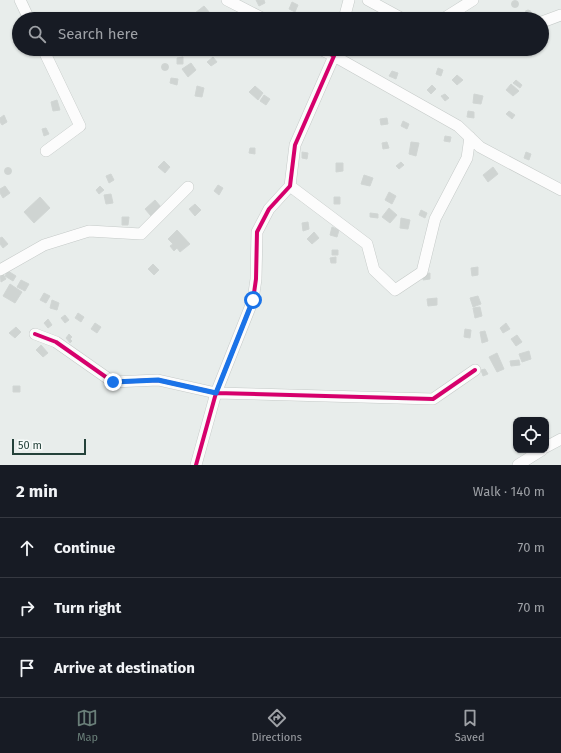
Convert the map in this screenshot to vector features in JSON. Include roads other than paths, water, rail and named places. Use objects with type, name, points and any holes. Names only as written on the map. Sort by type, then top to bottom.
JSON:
[{"type":"street","points":[[20,0],[26,12]]},
{"type":"street","points":[[227,0],[250,12]]},
{"type":"street","points":[[346,12],[349,0]]},
{"type":"street","points":[[368,0],[390,12]]},
{"type":"street","points":[[454,12],[472,0]]},
{"type":"street","points":[[549,19],[561,15]]},
{"type":"street","points":[[46,56],[80,126],[46,151]]},
{"type":"street","points":[[196,465],[216,393],[253,300],[256,279],[257,232],[269,209],[290,186],[294,145],[333,56]]},
{"type":"street","points":[[342,56],[458,126],[480,147],[561,190]]},
{"type":"street","points":[[290,186],[367,244],[374,270],[395,290],[422,272],[436,219],[466,158],[470,137]]},
{"type":"street","points":[[0,270],[44,245],[89,231],[141,234],[188,187]]},
{"type":"street","points":[[35,334],[56,342],[113,382],[158,380],[216,393],[433,399],[475,370]]},
{"type":"street","points":[[549,445],[561,439]]},
{"type":"street","points":[[518,465],[537,453]]}]
